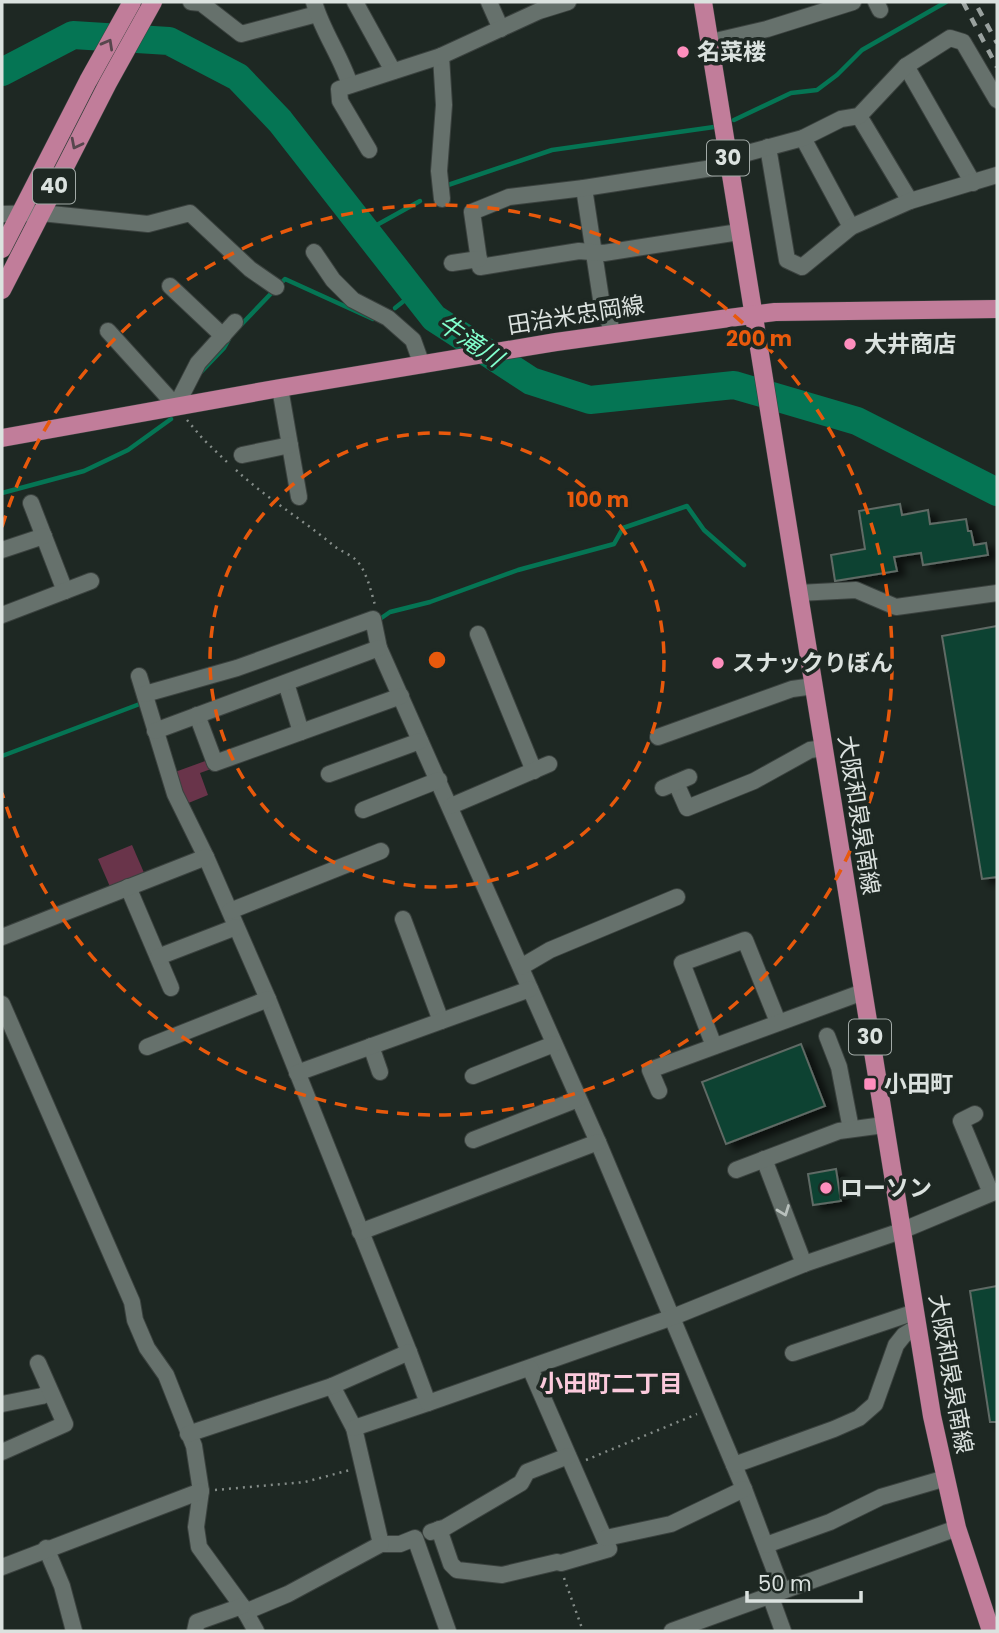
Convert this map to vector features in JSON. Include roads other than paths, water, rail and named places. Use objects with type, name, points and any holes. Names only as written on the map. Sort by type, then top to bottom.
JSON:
[{"type":"main road","name":"大阪和泉泉南線","points":[[703,2],[932,1416],[957,1528],[991,1631]]},
{"type":"main road","name":"40","points":[[2,249],[130,5]]},
{"type":"main road","name":"40","points":[[2,290],[108,83],[151,6]]},
{"type":"main road","name":"田治米忠岡線","points":[[2,438],[556,342],[753,314],[997,309]]},
{"type":"street","points":[[198,2],[240,34],[316,8],[345,68],[350,85]]},
{"type":"street","points":[[355,2],[358,12],[393,71]]},
{"type":"street","points":[[489,2],[501,29]]},
{"type":"street","points":[[710,42],[834,16],[853,2]]},
{"type":"street","points":[[369,150],[340,101],[339,89],[441,56],[557,3]]},
{"type":"street","points":[[739,232],[604,253],[579,251],[480,267],[472,212],[509,197],[719,167],[740,155],[803,138],[841,118],[859,116],[906,66],[950,37],[963,42],[997,100]]},
{"type":"street","points":[[441,56],[444,105],[439,171],[442,199]]},
{"type":"street","points":[[906,66],[973,183]]},
{"type":"street","points":[[859,116],[910,201]]},
{"type":"street","points":[[803,138],[851,227]]},
{"type":"street","points":[[768,147],[788,260],[802,267],[851,227],[910,201],[997,175]]},
{"type":"street","points":[[584,188],[601,299],[613,333]]},
{"type":"street","points":[[2,214],[41,214],[148,224],[190,213],[250,269],[276,286]]},
{"type":"street","points":[[314,252],[333,280],[353,300],[388,318],[413,340],[422,365]]},
{"type":"street","points":[[452,263],[478,259]]},
{"type":"street","points":[[170,286],[223,336]]},
{"type":"street","points":[[108,331],[176,406],[198,363],[236,322]]},
{"type":"street","points":[[280,388],[299,497]]},
{"type":"street","points":[[242,455],[290,445]]},
{"type":"street","points":[[31,503],[65,591]]},
{"type":"street","points":[[2,550],[44,536]]},
{"type":"street","points":[[3,611],[91,581]]},
{"type":"street","points":[[799,593],[856,590],[896,607],[997,593]]},
{"type":"street","points":[[146,700],[247,659],[374,622],[379,648],[598,1142],[744,1489],[766,1545],[783,1631]]},
{"type":"street","points":[[451,806],[542,768],[494,650],[478,634]]},
{"type":"street","points":[[155,731],[379,648]]},
{"type":"street","points":[[139,676],[175,794],[206,857],[268,999],[428,1403]]},
{"type":"street","points":[[286,682],[301,732]]},
{"type":"street","points":[[658,737],[792,689],[814,686]]},
{"type":"street","points":[[197,715],[215,763],[401,696]]},
{"type":"street","points":[[329,774],[420,741]]},
{"type":"street","points":[[676,783],[687,808],[756,787],[810,750],[823,748]]},
{"type":"street","points":[[363,810],[439,780]]},
{"type":"street","points":[[158,957],[233,919],[288,880],[353,854],[381,852]]},
{"type":"street","points":[[2,937],[206,857]]},
{"type":"street","points":[[128,887],[171,988]]},
{"type":"street","points":[[521,967],[550,950],[677,897]]},
{"type":"street","points":[[403,919],[422,948],[441,1021]]},
{"type":"street","points":[[714,1046],[682,963],[745,940],[778,1022]]},
{"type":"street","points":[[297,1073],[530,989]]},
{"type":"street","points":[[659,1091],[650,1070],[863,992]]},
{"type":"street","points":[[148,1047],[208,1031],[268,999]]},
{"type":"street","points":[[2,1003],[6,1027],[132,1303],[135,1320],[147,1348],[166,1375],[194,1446],[201,1491],[196,1527],[199,1547],[244,1609],[256,1631]]},
{"type":"street","points":[[827,1036],[839,1067],[851,1129]]},
{"type":"street","points":[[473,1076],[554,1044]]},
{"type":"street","points":[[371,1046],[380,1072]]},
{"type":"street","points":[[473,1140],[502,1120],[578,1099]]},
{"type":"street","points":[[354,1429],[673,1317],[804,1264],[901,1231],[994,1192],[961,1121],[975,1114]]},
{"type":"street","points":[[736,1170],[839,1131],[884,1125]]},
{"type":"street","points":[[360,1232],[598,1142]]},
{"type":"street","points":[[764,1159],[804,1264]]},
{"type":"street","points":[[734,1465],[850,1423],[875,1404],[896,1345],[916,1320]]},
{"type":"street","points":[[793,1353],[830,1331],[916,1320]]},
{"type":"street","points":[[188,1434],[332,1386],[409,1352]]},
{"type":"street","points":[[2,1452],[65,1424],[38,1363]]},
{"type":"street","points":[[439,1529],[451,1564],[457,1570],[502,1575],[561,1563],[609,1549],[530,1368]]},
{"type":"street","points":[[332,1386],[354,1429],[381,1545]]},
{"type":"street","points":[[2,1404],[50,1392]]},
{"type":"street","points":[[195,1631],[197,1622],[288,1594],[381,1545],[400,1544],[446,1527],[521,1483],[527,1472],[570,1461]]},
{"type":"street","points":[[766,1545],[830,1522],[881,1497],[946,1478]]},
{"type":"street","points":[[606,1538],[671,1524],[744,1489]]},
{"type":"street","points":[[2,1567],[201,1491]]},
{"type":"street","points":[[672,1631],[957,1528]]},
{"type":"street","points":[[415,1538],[448,1631]]},
{"type":"street","points":[[46,1548],[62,1586],[74,1631]]},
{"type":"waterway","points":[[734,120],[791,93],[817,90],[862,50],[946,2]]},
{"type":"waterway","name":"牛滝川","points":[[2,72],[73,35],[169,41],[238,77],[280,121],[434,318],[531,381],[590,400],[734,385],[857,421],[997,492]]},
{"type":"waterway","points":[[445,186],[552,150],[714,127]]},
{"type":"waterway","points":[[366,231],[420,201]]},
{"type":"waterway","points":[[239,327],[285,279],[373,319]]},
{"type":"waterway","points":[[395,308],[414,293]]},
{"type":"waterway","points":[[201,372],[229,339]]},
{"type":"waterway","points":[[2,493],[84,471],[128,450],[171,419]]},
{"type":"waterway","points":[[377,621],[390,612],[430,602],[518,570],[614,544],[623,528],[687,506],[704,530],[744,565]]},
{"type":"waterway","points":[[2,756],[145,702]]},
{"type":"railway","points":[[963,2],[997,67]]},
{"type":"railway","points":[[978,8],[997,43]]},
{"type":"place","name":"名菜楼","points":[[683,52]]},
{"type":"place","name":"大井商店","points":[[850,344]]},
{"type":"place","name":"スナックりぼん","points":[[718,663]]},
{"type":"place","name":"小田町","points":[[870,1084]]},
{"type":"place","name":"ローソン","points":[[826,1188]]},
{"type":"district","name":"小田町二丁目","points":[[611,1384]]}]
